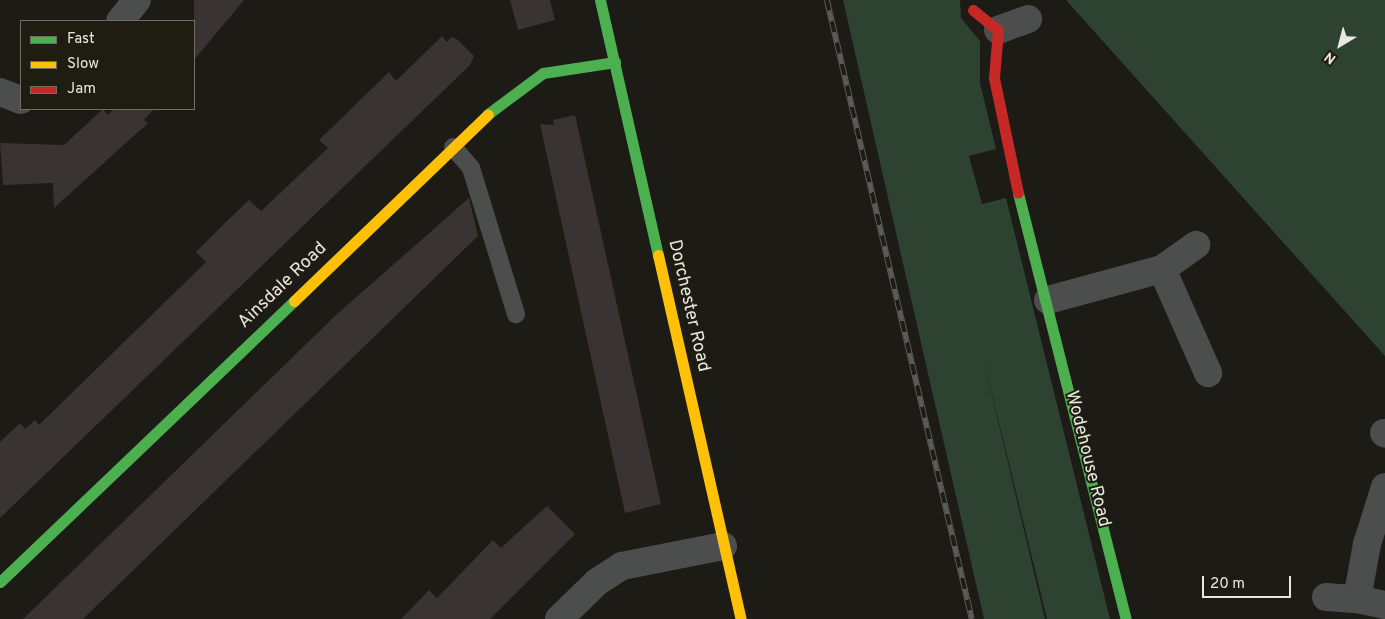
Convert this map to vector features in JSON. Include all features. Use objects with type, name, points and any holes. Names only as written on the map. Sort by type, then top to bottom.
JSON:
[{"type":"street","points":[[121,20],[138,0]]},
{"type":"street","name":"Dorchester Road","points":[[600,0],[723,546],[742,619]]},
{"type":"street","points":[[973,10],[998,30],[1028,19]]},
{"type":"street","name":"Wodehouse Road","points":[[998,30],[994,78],[999,117],[1048,300],[1126,619]]},
{"type":"street","name":"Ainsdale Road","points":[[0,582],[453,147],[525,81],[553,71],[615,62]]},
{"type":"street","points":[[0,92],[20,100]]},
{"type":"street","points":[[1048,300],[1162,269],[1196,245]]},
{"type":"street","points":[[1162,269],[1208,373]]},
{"type":"street","points":[[1357,599],[1367,544],[1385,487]]},
{"type":"street","points":[[559,619],[597,582],[622,566],[723,546]]},
{"type":"street","points":[[1326,597],[1357,599],[1385,605]]},
{"type":"lane","points":[[453,147],[471,168],[516,314]]},
{"type":"green space","points":[[843,0],[960,0],[961,18],[980,41],[980,83],[996,149],[969,156],[982,204],[1006,198],[1110,619],[1047,619],[983,357],[1045,619],[984,619]]},
{"type":"green space","points":[[1066,0],[1385,0],[1385,356]]},
{"type":"building","points":[[194,0],[244,0],[195,59]]},
{"type":"building","points":[[510,0],[550,0],[555,20],[518,30]]},
{"type":"building","points":[[442,36],[447,42],[452,37],[458,40],[474,56],[470,65],[0,518],[0,442],[20,423],[25,429],[35,420],[39,425],[206,262],[196,252],[228,220],[249,200],[261,211],[328,148],[319,140],[389,72],[396,81]]},
{"type":"building","points":[[102,110],[108,115],[113,110],[153,110],[144,120],[148,123],[54,208],[53,183],[3,185],[0,143],[64,145]]},
{"type":"building","points":[[575,115],[661,504],[625,513],[540,124],[554,125],[553,120]]},
{"type":"building","points":[[469,198],[478,236],[83,619],[23,619],[336,315]]},
{"type":"building","points":[[547,506],[575,534],[490,619],[401,619],[429,590],[437,598],[493,540],[501,548]]},
{"type":"railway","points":[[827,0],[972,619]]},
{"type":"traffic: fast","points":[[600,0],[658,255]]},
{"type":"traffic: fast","points":[[488,114],[543,73],[615,62]]},
{"type":"traffic: fast","points":[[1018,193],[1126,619]]},
{"type":"traffic: fast","points":[[0,582],[294,301]]},
{"type":"traffic: slow","points":[[294,301],[488,114]]},
{"type":"traffic: slow","points":[[658,255],[741,619]]},
{"type":"traffic: jam","points":[[973,10],[998,30],[994,78],[1018,193]]}]
